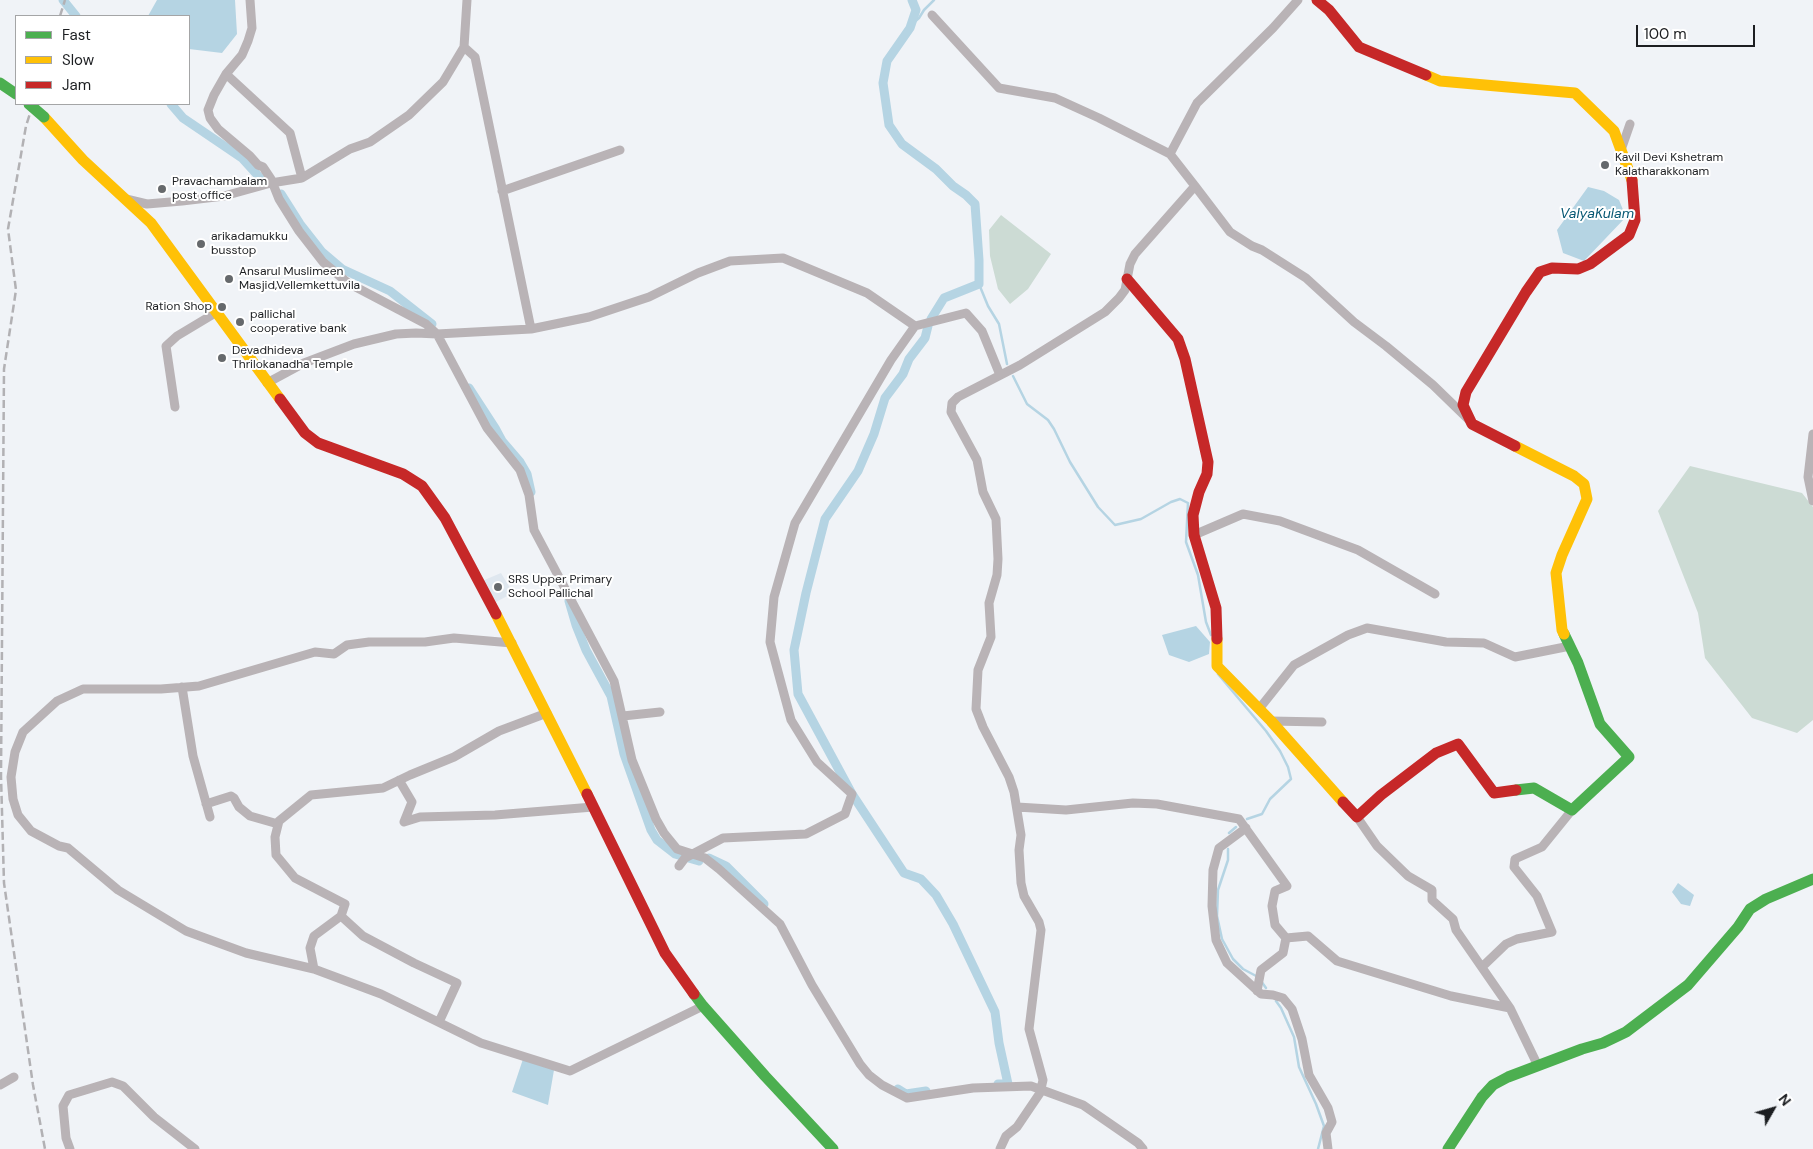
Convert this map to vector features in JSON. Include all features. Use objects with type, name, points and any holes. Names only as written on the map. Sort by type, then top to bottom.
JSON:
[{"type":"street","points":[[250,0],[252,28],[242,55],[226,74],[212,100],[208,110],[210,118],[218,129],[258,165],[263,167],[271,179],[279,200],[323,262],[348,283],[426,324],[437,334],[487,428],[520,470],[529,495],[534,530],[614,681],[632,760],[656,819],[664,833],[677,849],[705,858],[780,924],[812,985],[860,1064],[869,1075],[882,1085],[907,1098],[973,1088],[1031,1086],[1083,1105],[1138,1143],[1143,1149]]},
{"type":"street","points":[[125,199],[147,204],[182,202],[224,196],[271,183],[302,178],[350,149],[370,142],[409,115],[443,82],[464,47],[467,0]]},
{"type":"street","points":[[1170,154],[1197,103],[1273,28],[1298,0]]},
{"type":"street","points":[[1317,0],[1329,10],[1358,47],[1440,81],[1575,93],[1614,131],[1632,176],[1635,220],[1629,235],[1590,264],[1578,269],[1552,268],[1540,272],[1466,392],[1463,405],[1472,424]]},
{"type":"street","points":[[932,15],[999,88],[1055,98],[1170,154],[1230,232],[1306,278],[1354,322],[1433,385],[1472,424],[1574,476],[1584,484],[1587,500],[1562,555],[1556,573],[1562,630],[1578,663],[1600,724],[1629,757],[1572,810],[1542,847],[1514,859],[1514,866],[1537,896],[1552,932],[1517,939],[1506,944],[1482,967]]},
{"type":"street","points":[[464,47],[475,57],[531,328]]},
{"type":"street","points":[[226,74],[290,134],[302,178]]},
{"type":"street","points":[[0,83],[15,93]]},
{"type":"street","points":[[30,105],[44,117],[83,160],[151,223],[305,433],[318,444],[404,474],[422,486],[445,518],[512,643],[665,953],[703,1006],[833,1149]]},
{"type":"street","points":[[1621,150],[1630,124]]},
{"type":"street","points":[[502,191],[620,150]]},
{"type":"street","points":[[1000,1149],[1006,1136],[1017,1127],[1032,1107],[1041,1089],[1042,1080],[1029,1029],[1041,930],[1039,922],[1024,896],[1020,884],[1019,850],[1021,835],[1017,808],[1009,777],[983,727],[976,709],[978,670],[991,637],[989,603],[997,574],[998,559],[996,519],[983,492],[977,460],[954,417],[951,406],[958,397],[1044,351],[1105,312],[1120,298],[1124,290],[1130,264],[1135,254],[1195,186]]},
{"type":"street","points":[[268,382],[304,363],[354,344],[396,334],[437,334],[531,328],[589,317],[648,297],[698,273],[730,262],[784,258],[867,293],[915,326]]},
{"type":"street","points":[[1127,279],[1178,339],[1185,359],[1208,462],[1207,474],[1192,515],[1194,535],[1216,608],[1217,666],[1260,709],[1357,817],[1377,846],[1408,876],[1432,890],[1432,900],[1453,919],[1456,930],[1510,1008],[1538,1066]]},
{"type":"street","points":[[175,407],[166,346],[178,336],[217,312]]},
{"type":"street","points":[[679,866],[685,858],[723,838],[806,834],[845,814],[852,794],[816,762],[792,720],[770,642],[774,598],[794,523],[892,360],[915,326],[966,313],[982,331],[1000,375]]},
{"type":"street","points":[[1813,434],[1808,477],[1813,500]]},
{"type":"street","points":[[1194,535],[1243,514],[1280,521],[1358,550],[1435,594]]},
{"type":"street","points":[[1260,709],[1294,665],[1348,635],[1367,628],[1446,642],[1484,643],[1515,657],[1570,646]]},
{"type":"street","points":[[512,643],[454,638],[425,642],[369,642],[347,645],[334,654],[315,652],[254,668],[199,686],[161,689],[82,688],[57,701],[23,732],[15,752],[10,777],[12,799],[18,815],[31,831],[59,846],[68,848],[118,890],[186,931],[246,953],[314,969],[381,994],[481,1043],[570,1071],[703,1006]]},
{"type":"street","points":[[182,687],[193,756],[210,817]]},
{"type":"street","points":[[314,969],[310,948],[314,936],[341,916],[344,904],[295,878],[276,856],[275,837],[279,821],[311,795],[383,788],[454,757],[499,731],[546,712]]},
{"type":"street","points":[[623,716],[660,712]]},
{"type":"street","points":[[1271,721],[1322,722]]},
{"type":"street","points":[[1357,817],[1381,795],[1436,753],[1458,744],[1494,793],[1534,788],[1572,810]]},
{"type":"street","points":[[399,780],[412,802],[404,822],[420,817],[494,815],[593,807]]},
{"type":"street","points":[[206,804],[230,796],[250,816],[278,824]]},
{"type":"street","points":[[1017,808],[1066,810],[1133,803],[1157,804],[1239,819],[1286,886],[1275,891],[1272,906],[1275,925],[1286,938]]},
{"type":"street","points":[[1246,828],[1219,848],[1213,870],[1212,906],[1216,940],[1227,963],[1257,991],[1261,994],[1283,998],[1292,1009],[1302,1039],[1309,1075],[1328,1108],[1332,1122],[1326,1133],[1328,1149]]},
{"type":"street","points":[[1448,1149],[1492,1085],[1582,1049],[1603,1043],[1626,1032],[1653,1013],[1688,984],[1738,927],[1750,909],[1766,899],[1813,879]]},
{"type":"street","points":[[341,916],[363,936],[457,983],[439,1022]]},
{"type":"street","points":[[1286,938],[1308,936],[1337,961],[1451,996],[1510,1008]]},
{"type":"street","points":[[1257,991],[1260,970],[1283,952],[1286,938]]},
{"type":"street","points":[[0,1085],[14,1077]]},
{"type":"street","points":[[70,1149],[66,1138],[64,1106],[69,1095],[112,1082],[123,1086],[154,1117],[195,1149]]},
{"type":"shaded area","points":[[1001,215],[1051,254],[1028,289],[1010,304],[998,289],[990,256],[989,230]]},
{"type":"shaded area","points":[[1690,466],[1802,493],[1813,507],[1813,720],[1797,733],[1752,718],[1705,658],[1698,613],[1658,511]]},
{"type":"shaded area","name":"SRS Upper Primary School Pallichal","points":[[501,573],[513,593],[496,602],[482,581]]},
{"type":"water","points":[[157,0],[235,0],[237,34],[222,53],[190,49],[190,15],[149,15]]},
{"type":"water","name":"ValyaKulam","points":[[1588,187],[1604,191],[1619,200],[1626,217],[1584,261],[1563,253],[1557,230]]},
{"type":"water","points":[[1196,626],[1210,642],[1209,654],[1189,662],[1169,655],[1162,635]]},
{"type":"water","points":[[1678,883],[1694,895],[1690,906],[1681,904],[1672,892]]},
{"type":"water","points":[[524,1056],[554,1070],[548,1105],[512,1092]]},
{"type":"waterway","points":[[63,0],[75,15]]},
{"type":"waterway","points":[[912,0],[916,10],[910,28],[887,61],[883,83],[889,125],[902,144],[936,169],[975,204],[979,260],[979,284],[944,298],[931,319]]},
{"type":"waterway","points":[[911,25],[934,0]]},
{"type":"waterway","points":[[172,105],[183,118],[242,158],[262,180]]},
{"type":"waterway","points":[[281,194],[300,224],[322,252],[342,269],[390,291],[432,324]]},
{"type":"waterway","points":[[979,284],[988,306],[999,324],[1007,364]]},
{"type":"waterway","points":[[928,326],[925,338],[909,359],[903,374],[885,398],[874,434],[858,471],[825,519],[794,650],[798,694],[852,794],[904,873],[921,879],[936,895],[953,924],[995,1012],[999,1043],[1008,1084],[998,1084]]},
{"type":"waterway","points":[[1013,376],[1027,404],[1048,420],[1070,462],[1098,507],[1115,525],[1141,519],[1180,499],[1188,503],[1186,542],[1198,575],[1206,622],[1211,635]]},
{"type":"waterway","points":[[469,388],[502,441],[520,462],[527,474],[531,492]]},
{"type":"waterway","points":[[569,601],[586,650],[611,696],[624,754],[651,830],[657,840],[675,854],[699,861]]},
{"type":"waterway","points":[[1218,674],[1266,731],[1280,751],[1288,767],[1291,779],[1270,799],[1262,814],[1247,819]]},
{"type":"waterway","points":[[1229,833],[1236,827]]},
{"type":"waterway","points":[[1228,849],[1228,860],[1218,890],[1217,916],[1222,939],[1233,959],[1243,969],[1258,977]]},
{"type":"waterway","points":[[709,858],[726,866],[764,904]]},
{"type":"waterway","points":[[1261,981],[1266,988]]},
{"type":"waterway","points":[[1276,1001],[1294,1037],[1299,1067],[1324,1126],[1318,1149]]},
{"type":"waterway","points":[[898,1089],[906,1094],[926,1091]]},
{"type":"railway","points":[[60,15],[65,0]]},
{"type":"railway","points":[[33,105],[26,126],[8,229],[16,290],[4,369],[1,776],[4,883],[33,1085],[45,1149]]},
{"type":"traffic: fast","points":[[0,83],[15,93]]},
{"type":"traffic: fast","points":[[30,105],[44,117]]},
{"type":"traffic: fast","points":[[1516,790],[1534,788],[1572,810],[1629,757],[1600,724],[1578,663],[1564,634]]},
{"type":"traffic: fast","points":[[1448,1149],[1482,1097],[1493,1085],[1508,1077],[1603,1043],[1626,1032],[1688,985],[1738,927],[1750,909],[1766,899],[1813,879]]},
{"type":"traffic: fast","points":[[694,994],[765,1076],[833,1149]]},
{"type":"traffic: slow","points":[[1426,75],[1440,81],[1575,93],[1614,131],[1632,180]]},
{"type":"traffic: slow","points":[[44,117],[83,160],[151,223],[280,399]]},
{"type":"traffic: slow","points":[[1515,446],[1574,476],[1584,484],[1587,499],[1556,573],[1564,634]]},
{"type":"traffic: slow","points":[[496,614],[587,794]]},
{"type":"traffic: slow","points":[[1217,639],[1217,666],[1271,721],[1343,802]]},
{"type":"traffic: jam","points":[[1317,0],[1329,10],[1359,47],[1426,75]]},
{"type":"traffic: jam","points":[[1515,446],[1472,424],[1463,405],[1466,392],[1540,272],[1552,268],[1578,269],[1590,264],[1629,235],[1635,220],[1632,180]]},
{"type":"traffic: jam","points":[[1127,279],[1178,339],[1185,359],[1208,462],[1207,474],[1199,492],[1193,515],[1194,535],[1216,608],[1217,639]]},
{"type":"traffic: jam","points":[[280,399],[305,433],[318,443],[403,474],[422,486],[445,518],[496,614]]},
{"type":"traffic: jam","points":[[1343,802],[1357,817],[1381,795],[1436,753],[1458,744],[1494,793],[1516,790]]},
{"type":"traffic: jam","points":[[587,794],[665,953],[694,994]]},
{"type":"place","name":"Kavil Devi Kshetram Kalatharakkonam","points":[[1605,165]]},
{"type":"place","name":"Pravachambalam post office","points":[[162,189]]},
{"type":"place","name":"arikadamukku busstop","points":[[201,244]]},
{"type":"place","name":"Ansarul Muslimeen Masjid,Vellemkettuvila","points":[[229,279]]},
{"type":"place","name":"Ration Shop","points":[[222,307]]},
{"type":"place","name":"pallichal cooperative bank","points":[[240,322]]},
{"type":"place","name":"Devadhideva Thrilokanadha Temple","points":[[222,358]]},
{"type":"place","name":"SRS Upper Primary School Pallichal","points":[[498,587]]}]
